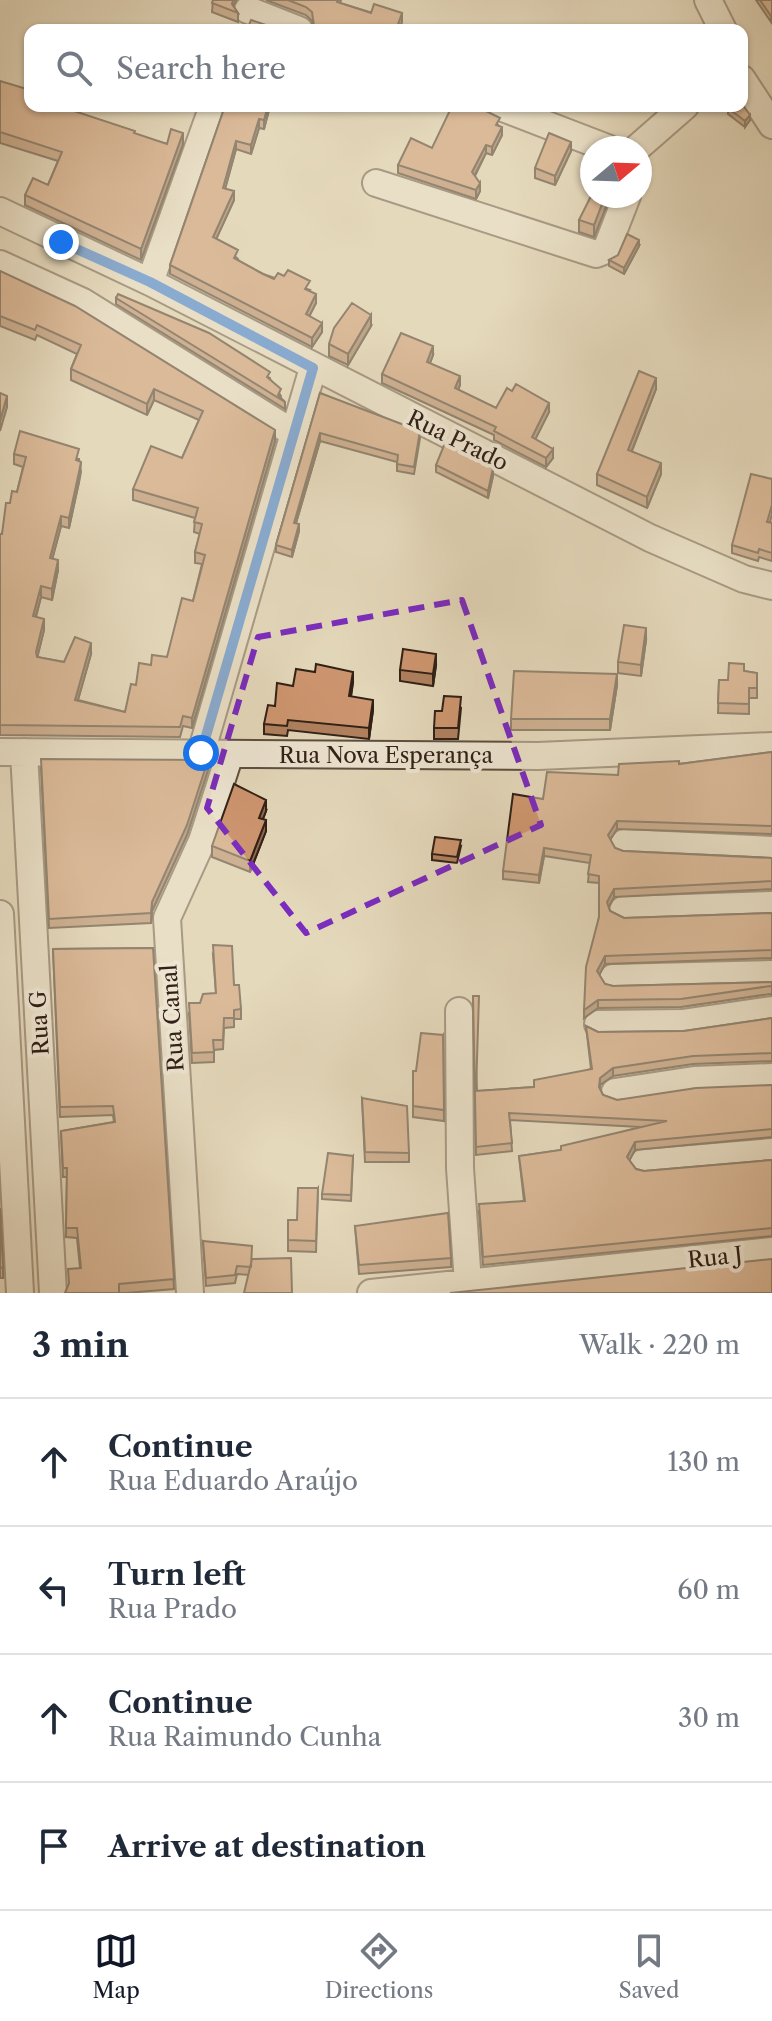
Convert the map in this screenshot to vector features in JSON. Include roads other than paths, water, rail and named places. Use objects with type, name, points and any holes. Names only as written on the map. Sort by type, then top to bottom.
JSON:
[{"type":"street","points":[[708,0],[720,24]]},
{"type":"street","points":[[247,13],[281,24]]},
{"type":"street","points":[[748,88],[772,125]]},
{"type":"street","points":[[150,282],[211,112]]},
{"type":"street","points":[[514,112],[580,138]]},
{"type":"street","points":[[652,137],[679,112]]},
{"type":"street","points":[[376,183],[596,254],[606,250],[622,208]]},
{"type":"street","name":"Rua Prado","points":[[0,211],[150,282],[650,538],[744,579],[772,586]]},
{"type":"street","points":[[0,264],[83,302],[295,434]]},
{"type":"street","points":[[201,753],[313,368]]},
{"type":"street","name":"Rua Nova Esperança","points":[[12,752],[538,756],[772,746]]},
{"type":"street","name":"Rua G","points":[[12,752],[53,1293]]},
{"type":"street","name":"Rua Canal","points":[[190,1293],[167,918],[202,841],[230,754]]},
{"type":"street","points":[[624,843],[772,850]]},
{"type":"street","points":[[623,910],[772,905]]},
{"type":"street","name":"Rua G","points":[[0,914],[7,1134],[20,1293]]},
{"type":"street","points":[[613,978],[772,974]]},
{"type":"street","points":[[598,1024],[682,1023],[772,1010]]},
{"type":"street","points":[[459,1011],[457,1077],[468,1283]]},
{"type":"street","points":[[615,1092],[694,1080],[772,1077]]},
{"type":"street","points":[[643,1163],[772,1152]]},
{"type":"street","name":"Rua J","points":[[371,1293],[772,1251]]}]
